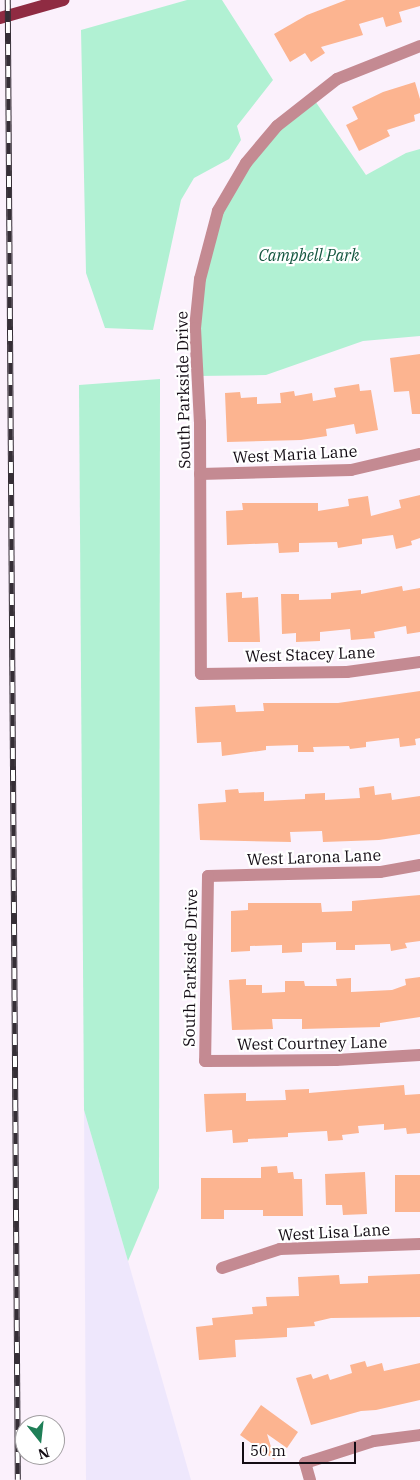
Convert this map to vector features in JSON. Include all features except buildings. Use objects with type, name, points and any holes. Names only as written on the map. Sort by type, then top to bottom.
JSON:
[{"type":"main road","points":[[0,18],[63,0]]},
{"type":"street","name":"South Parkside Drive","points":[[201,674],[200,474],[195,328],[200,279],[218,210],[246,163],[277,126],[337,79],[420,46]]},
{"type":"street","name":"West Maria Lane","points":[[200,474],[351,470],[420,454]]},
{"type":"street","name":"West Stacey Lane","points":[[201,674],[347,672],[420,662]]},
{"type":"street","name":"West Larona Lane","points":[[208,876],[380,872],[420,865]]},
{"type":"street","name":"South Parkside Drive","points":[[204,1061],[208,876]]},
{"type":"street","name":"West Courtney Lane","points":[[204,1061],[336,1060],[420,1055]]},
{"type":"street","name":"West Lisa Lane","points":[[222,1268],[280,1249],[420,1244]]},
{"type":"street","points":[[310,1480],[305,1463],[374,1441],[420,1435]]},
{"type":"shaded area","points":[[84,1110],[128,1261],[191,1480],[86,1480]]},
{"type":"green space","points":[[187,0],[222,0],[273,80],[237,126],[241,140],[229,159],[194,178],[181,200],[153,330],[105,328],[86,273],[81,30]]},
{"type":"green space","name":"Campbell Park","points":[[313,98],[366,175],[406,153],[420,149],[420,336],[363,341],[266,375],[198,376],[195,328],[218,211],[246,163]]},
{"type":"green space","points":[[160,379],[159,1188],[128,1261],[84,1110],[79,385]]},
{"type":"railway","points":[[8,0],[18,1480]]}]
